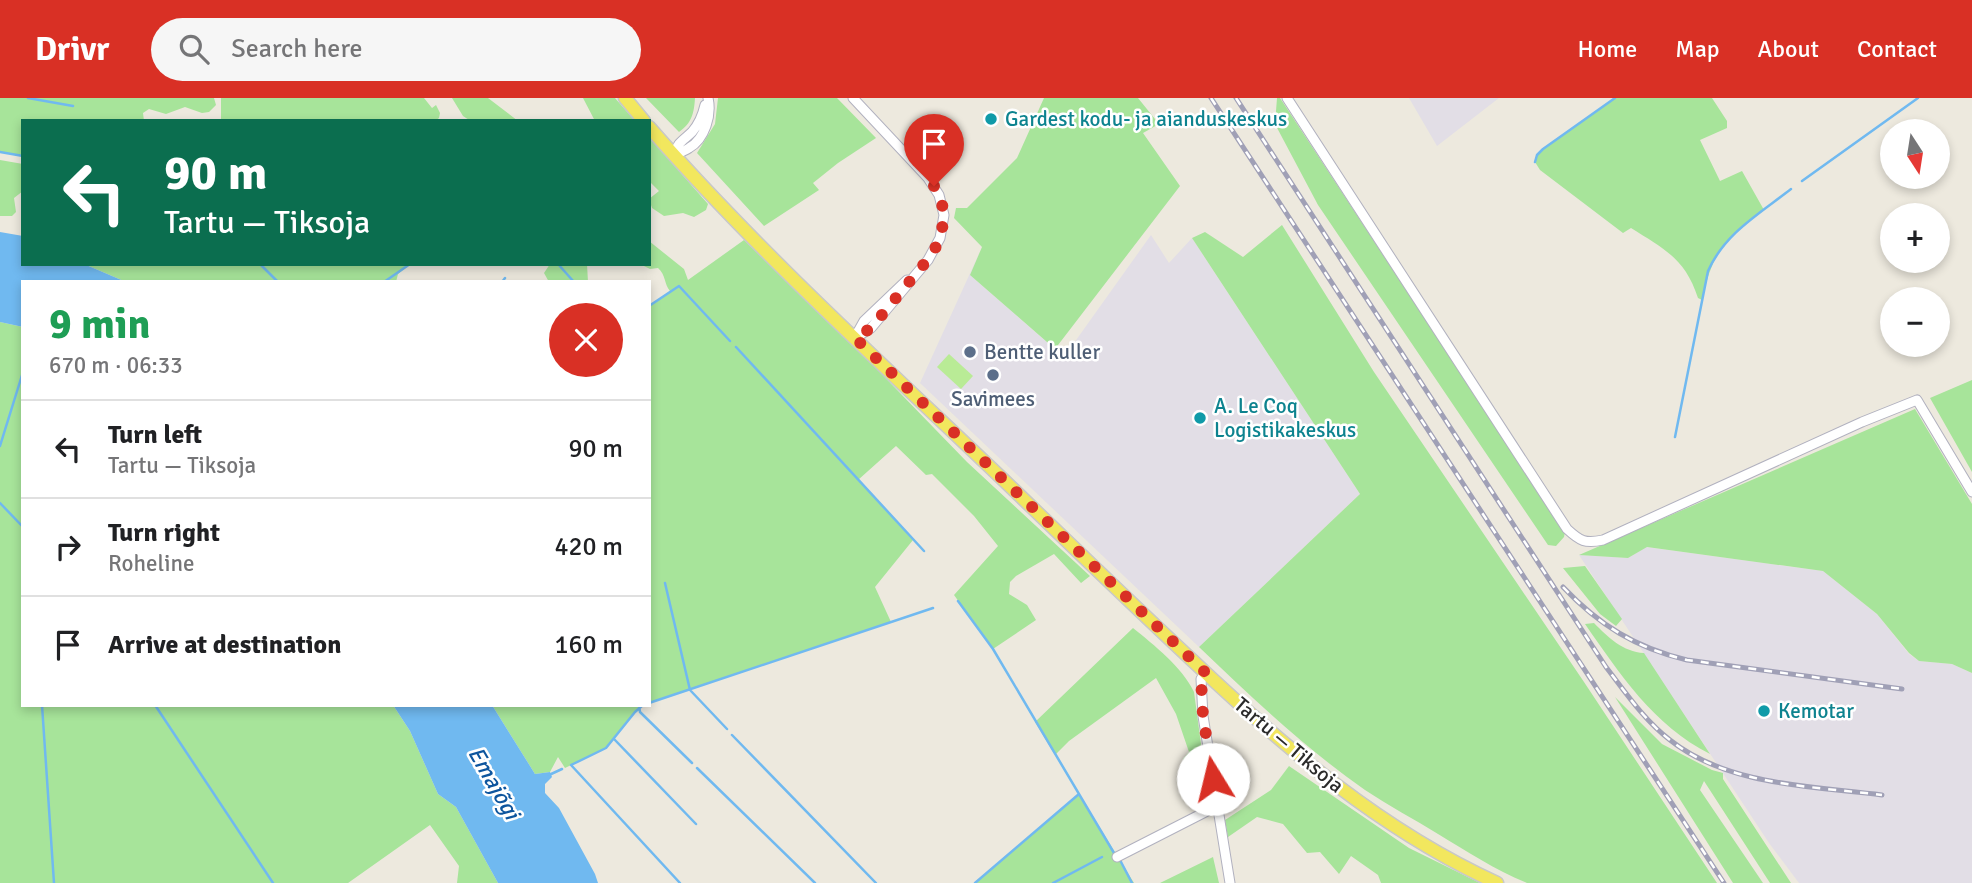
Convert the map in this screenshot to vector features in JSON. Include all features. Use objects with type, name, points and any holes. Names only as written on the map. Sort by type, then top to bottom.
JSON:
[{"type":"main road","name":"Tartu — Tiksoja","points":[[625,98],[643,119]]},
{"type":"main road","name":"Tartu — Tiksoja","points":[[651,128],[741,226],[855,338],[1254,719],[1334,785],[1385,821],[1497,883]]},
{"type":"street","points":[[674,155],[676,145],[698,123],[708,98]]},
{"type":"street","points":[[674,155],[690,148],[705,129],[709,115],[708,98]]},
{"type":"street","points":[[853,98],[928,178],[942,203],[944,222],[934,252],[914,276],[903,283],[864,321],[855,338]]},
{"type":"street","points":[[1287,98],[1567,529],[1578,540],[1588,544],[1603,540],[1862,422],[1917,400],[1972,492]]},
{"type":"street","points":[[651,127],[667,138],[683,139]]},
{"type":"street","points":[[1206,673],[1201,679],[1202,709],[1230,883]]},
{"type":"street","points":[[1117,857],[1217,806]]},
{"type":"shaded area","points":[[1409,98],[1499,98],[1437,146]]},
{"type":"shaded area","points":[[1151,235],[1169,263],[1192,238],[1360,494],[1199,647],[920,383],[982,247],[970,275],[1064,357]]},
{"type":"shaded area","points":[[1646,547],[1823,571],[1877,614],[1909,654],[1919,661],[1952,664],[1972,673],[1972,883],[1799,883],[1769,843],[1579,555],[1628,558]]},
{"type":"green space","points":[[0,98],[214,98],[216,105],[209,112],[202,113],[185,107],[166,114],[149,109],[143,113],[144,119],[21,119],[21,156],[0,152]]},
{"type":"green space","points":[[221,98],[424,98],[432,108],[436,105],[440,113],[438,119],[221,119]]},
{"type":"green space","points":[[452,98],[488,98],[515,119],[468,119]]},
{"type":"green space","points":[[583,98],[615,98],[633,119],[594,119]]},
{"type":"green space","points":[[646,98],[695,98],[692,117],[679,132]]},
{"type":"green space","points":[[718,98],[837,98],[876,138],[813,183],[819,190],[764,226],[697,153],[715,124]]},
{"type":"green space","points":[[1044,98],[1138,98],[1159,124],[1143,133],[1180,186],[1055,349],[970,275],[982,247],[954,218],[956,208],[967,208],[1017,158]]},
{"type":"green space","points":[[1277,98],[1280,98],[1565,532],[1556,546],[1548,545],[1318,205],[1275,124]]},
{"type":"green space","points":[[1615,98],[1712,98],[1727,121],[1727,128],[1700,140],[1720,181],[1742,171],[1764,210],[1722,248],[1711,269],[1702,300],[1698,298],[1687,273],[1672,256],[1631,228],[1623,233],[1540,170],[1535,162],[1543,149]]},
{"type":"green space","points":[[651,139],[708,204],[706,210],[694,217],[683,213],[664,216],[651,205],[651,197],[659,191],[651,183]]},
{"type":"green space","points":[[0,160],[21,164],[21,193],[14,198],[16,212],[12,216],[0,216]]},
{"type":"green space","points":[[1282,225],[1374,372],[1717,883],[1527,883],[1515,878],[1383,802],[1343,774],[1279,722],[1199,647],[1360,494],[1192,238],[1205,232],[1243,257]]},
{"type":"green space","points":[[744,240],[869,361],[967,462],[1090,576],[1081,583],[1054,554],[1016,576],[1010,582],[1009,594],[1027,605],[1036,620],[993,649],[954,595],[998,546],[974,516],[932,474],[926,475],[896,446],[858,480],[913,540],[875,587],[891,622],[651,702],[651,305],[670,291],[658,268],[650,269],[644,266],[651,266],[651,243],[684,269],[688,280]]},
{"type":"green space","points":[[89,266],[408,266],[398,274],[396,280],[121,280]]},
{"type":"green space","points":[[549,266],[587,266],[588,280],[548,280],[544,273]]},
{"type":"green space","points":[[0,322],[21,327],[21,707],[394,707],[410,731],[438,794],[456,807],[498,883],[457,883],[459,866],[430,825],[348,883],[0,883]]},
{"type":"green space","points":[[949,354],[973,376],[961,389],[937,367]]},
{"type":"green space","points":[[1972,380],[1972,472],[1930,398]]},
{"type":"green space","points":[[1915,409],[1972,504],[1972,673],[1952,664],[1919,661],[1909,653],[1877,614],[1823,571],[1647,547],[1628,558],[1579,555]]},
{"type":"green space","points":[[1585,566],[1622,619],[1616,626],[1600,614],[1563,568]]},
{"type":"green space","points":[[1594,623],[1623,647],[1644,653],[1710,754],[1671,728],[1639,697],[1585,624]]},
{"type":"green space","points":[[1133,628],[1175,665],[1194,692],[1209,803],[1199,810],[1194,781],[1183,759],[1189,752],[1176,714],[1156,678],[1069,741],[1055,755],[1035,722]]},
{"type":"green space","points":[[1615,697],[1662,744],[1723,773],[1723,779],[1791,883],[1770,883],[1704,781],[1700,790],[1763,883],[1733,883]]},
{"type":"green space","points":[[493,707],[641,707],[606,748],[565,768],[558,757],[550,772],[535,774]]},
{"type":"green space","points":[[1289,766],[1409,848],[1480,883],[1381,883],[1378,875],[1351,856],[1339,874],[1320,852],[1307,853],[1283,824],[1257,817],[1228,837],[1225,820],[1271,790]]},
{"type":"green space","points":[[1079,794],[1134,883],[975,883]]},
{"type":"green space","points":[[1213,857],[1219,883],[1160,883]]},
{"type":"water","points":[[0,232],[21,236],[21,266],[89,266],[121,280],[21,280],[21,327],[0,322]]},
{"type":"water","name":"Emajõgi","points":[[394,707],[493,707],[535,774],[550,772],[552,777],[545,784],[545,793],[559,808],[598,883],[498,883],[456,807],[438,794],[410,731]]},
{"type":"waterway","points":[[28,98],[73,106]]},
{"type":"waterway","points":[[1535,162],[1543,149],[1615,98]]},
{"type":"waterway","points":[[1802,181],[1918,98]]},
{"type":"waterway","points":[[0,152],[21,156]]},
{"type":"waterway","points":[[1675,437],[1708,271],[1733,235],[1791,189]]},
{"type":"waterway","points":[[262,266],[276,280]]},
{"type":"waterway","points":[[387,280],[407,266]]},
{"type":"waterway","points":[[560,266],[572,280]]},
{"type":"waterway","points":[[651,305],[679,286],[730,341]]},
{"type":"waterway","points":[[736,347],[924,551]]},
{"type":"waterway","points":[[0,446],[21,378]]},
{"type":"waterway","points":[[0,503],[21,525]]},
{"type":"waterway","points":[[665,583],[690,690],[727,729]]},
{"type":"waterway","points":[[958,601],[993,649],[1114,853]]},
{"type":"waterway","points":[[651,702],[933,608]]},
{"type":"waterway","points":[[42,707],[54,883]]},
{"type":"waterway","points":[[156,707],[273,883]]},
{"type":"waterway","points":[[639,707],[640,712],[692,763]]},
{"type":"waterway","points":[[641,707],[606,748],[571,765],[680,883]]},
{"type":"waterway","points":[[732,735],[876,883]]},
{"type":"waterway","points":[[614,739],[696,824]]},
{"type":"waterway","points":[[697,768],[815,883]]},
{"type":"waterway","points":[[549,775],[562,769]]},
{"type":"waterway","points":[[975,883],[1079,794]]},
{"type":"waterway","points":[[1053,883],[1102,857]]},
{"type":"waterway","points":[[1120,860],[1132,883]]},
{"type":"railway","points":[[1211,98],[1724,883]]},
{"type":"railway","points":[[1236,98],[1606,667],[1644,715],[1670,740],[1718,767],[1799,786],[1882,795]]},
{"type":"railway","points":[[1563,587],[1590,613],[1619,633],[1669,655],[1687,660],[1902,689]]},
{"type":"place","name":"Gardest kodu- ja aianduskeskus","points":[[991,119]]},
{"type":"place","name":"Bentte kuller","points":[[970,352]]},
{"type":"place","name":"Savimees","points":[[993,375]]},
{"type":"place","name":"A. Le Coq Logistikakeskus","points":[[1200,418]]},
{"type":"place","name":"Kemotar","points":[[1764,711]]},
{"type":"route","points":[[934,186],[942,203],[944,222],[934,252],[871,328],[855,338],[1206,673],[1201,679],[1202,701],[1213,779]]}]
